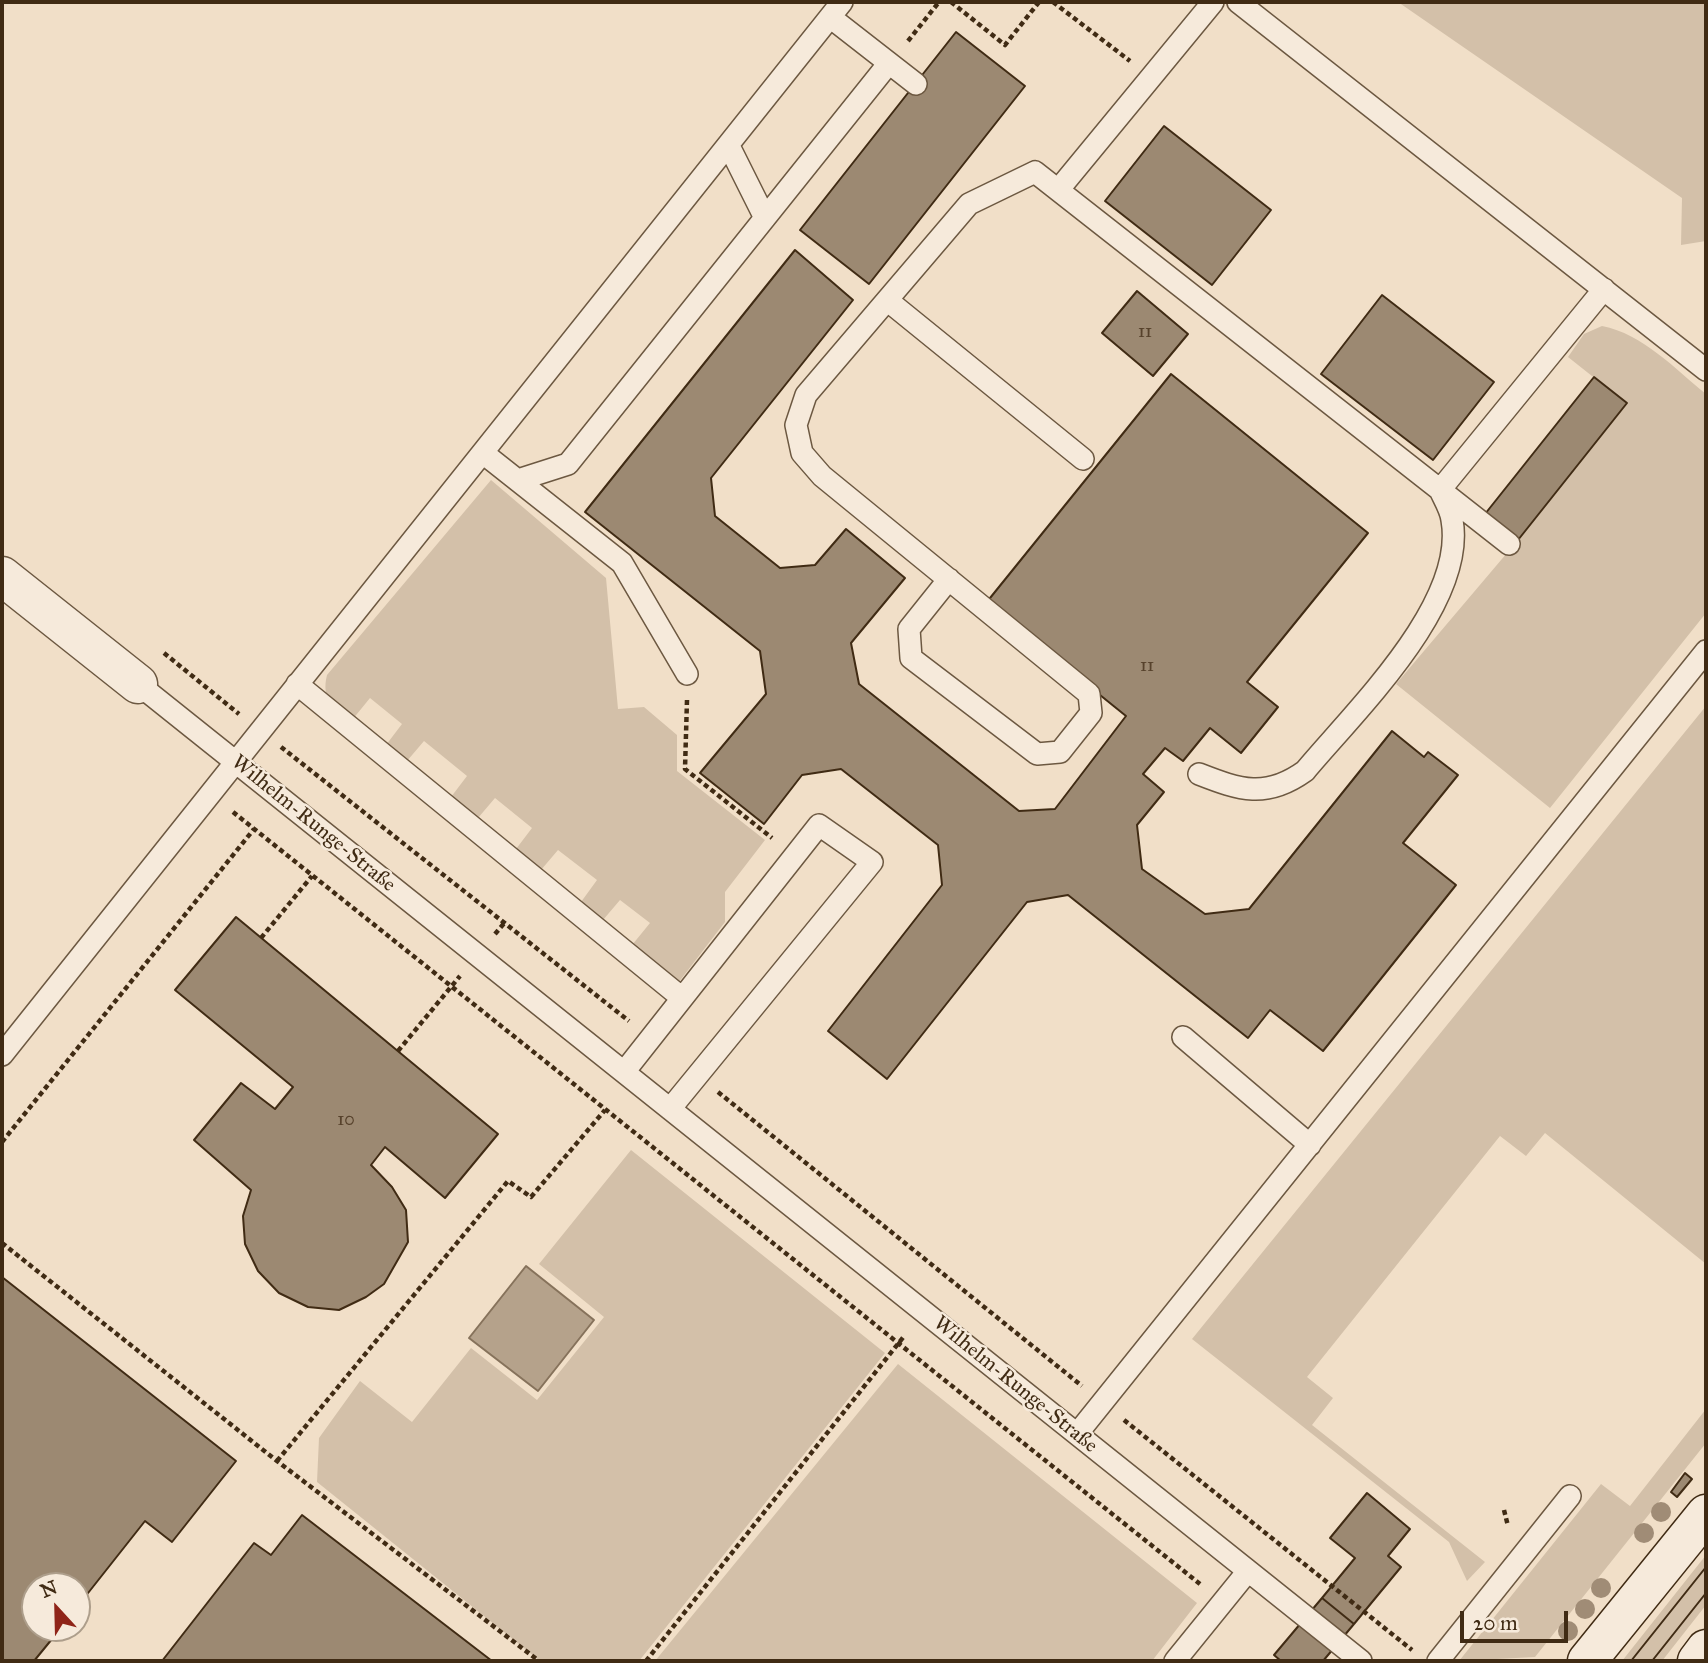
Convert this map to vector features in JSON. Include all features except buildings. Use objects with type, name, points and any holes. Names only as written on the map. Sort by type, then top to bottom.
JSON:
[{"type":"street","name":"Wilhelm-Runge-Straße","points":[[2,576],[138,684]]},
{"type":"street","points":[[1587,1661],[1706,1514]]},
{"type":"street","points":[[1697,1661],[1706,1649]]},
{"type":"lane","points":[[1059,190],[1213,2]]},
{"type":"lane","points":[[1238,2],[1706,370]]},
{"type":"lane","points":[[2,1055],[836,10],[889,63],[916,84]]},
{"type":"lane","points":[[518,480],[568,464],[889,63]]},
{"type":"lane","points":[[729,146],[765,218]]},
{"type":"lane","points":[[949,579],[909,629],[911,658],[1037,754],[1060,752],[1091,712],[1089,694],[949,579],[821,476],[802,453],[796,425],[806,395],[969,204],[1035,173],[1509,544]]},
{"type":"lane","points":[[1440,490],[1604,289]]},
{"type":"lane","points":[[887,300],[1083,459]]},
{"type":"lane","points":[[484,453],[622,563],[687,674]]},
{"type":"lane","points":[[1199,774],[1236,789],[1263,790],[1289,783],[1305,771],[1417,636],[1442,591],[1452,554],[1452,519],[1440,490]]},
{"type":"lane","points":[[1077,1434],[1706,651]]},
{"type":"lane","name":"Wilhelm-Runge-Straße","points":[[138,684],[1361,1661]]},
{"type":"lane","points":[[297,684],[682,998]]},
{"type":"lane","points":[[624,1072],[819,825],[872,862],[670,1109]]},
{"type":"lane","points":[[1183,1037],[1310,1145]]},
{"type":"lane","points":[[1438,1661],[1570,1496]]},
{"type":"lane","points":[[1175,1661],[1248,1571]]},
{"type":"path","points":[[889,63],[939,2]]},
{"type":"path","points":[[951,2],[1005,45],[1039,2]]},
{"type":"path","points":[[1053,2],[1151,77]]},
{"type":"path","points":[[163,653],[650,1038]]},
{"type":"path","points":[[687,674],[685,769],[795,856]]},
{"type":"path","points":[[210,794],[1222,1602]]},
{"type":"path","points":[[2,1142],[254,829]]},
{"type":"path","points":[[261,938],[312,876]]},
{"type":"path","points":[[398,1051],[451,987]]},
{"type":"path","points":[[697,1075],[1417,1653]]},
{"type":"path","points":[[277,1461],[509,1181],[531,1197],[606,1110]]},
{"type":"path","points":[[2,1243],[277,1461],[540,1661]]},
{"type":"path","points":[[646,1661],[950,1280]]},
{"type":"shaded area","points":[[1398,2],[1706,2],[1706,241],[1681,245],[1682,198]]},
{"type":"shaded area","points":[[1602,326],[1617,330],[1645,344],[1706,394],[1706,613],[1550,808],[1396,684],[1518,540],[1626,403],[1568,357],[1584,334]]},
{"type":"shaded area","points":[[491,480],[606,578],[618,709],[644,707],[677,735],[677,771],[765,840],[725,892],[725,922],[678,983],[628,950],[650,923],[620,900],[603,920],[581,902],[597,880],[558,850],[541,870],[516,849],[532,828],[495,798],[478,818],[451,797],[467,776],[424,741],[407,761],[386,745],[402,724],[370,698],[348,725],[327,697],[327,675]]},
{"type":"shaded area","points":[[1706,706],[1706,1264],[1545,1133],[1526,1156],[1500,1136],[1307,1377],[1333,1398],[1312,1425],[1485,1562],[1467,1581],[1449,1542],[1192,1339]]},
{"type":"shaded area","points":[[631,1150],[885,1353],[639,1661],[540,1661],[317,1482],[319,1438],[360,1381],[412,1422],[471,1348],[537,1400],[604,1317],[539,1264]]},
{"type":"shaded area","points":[[526,1266],[594,1320],[538,1391],[469,1338]]},
{"type":"shaded area","points":[[898,1364],[1197,1603],[1152,1661],[655,1661]]},
{"type":"shaded area","points":[[1706,1409],[1706,1443],[1535,1657],[1459,1661],[1601,1484],[1630,1506]]},
{"type":"shaded area","points":[[1706,1555],[1706,1605],[1662,1661],[1622,1661]]},
{"type":"tram line","points":[[1631,1661],[1706,1567]]},
{"type":"tram line","points":[[1652,1661],[1706,1593]]}]
